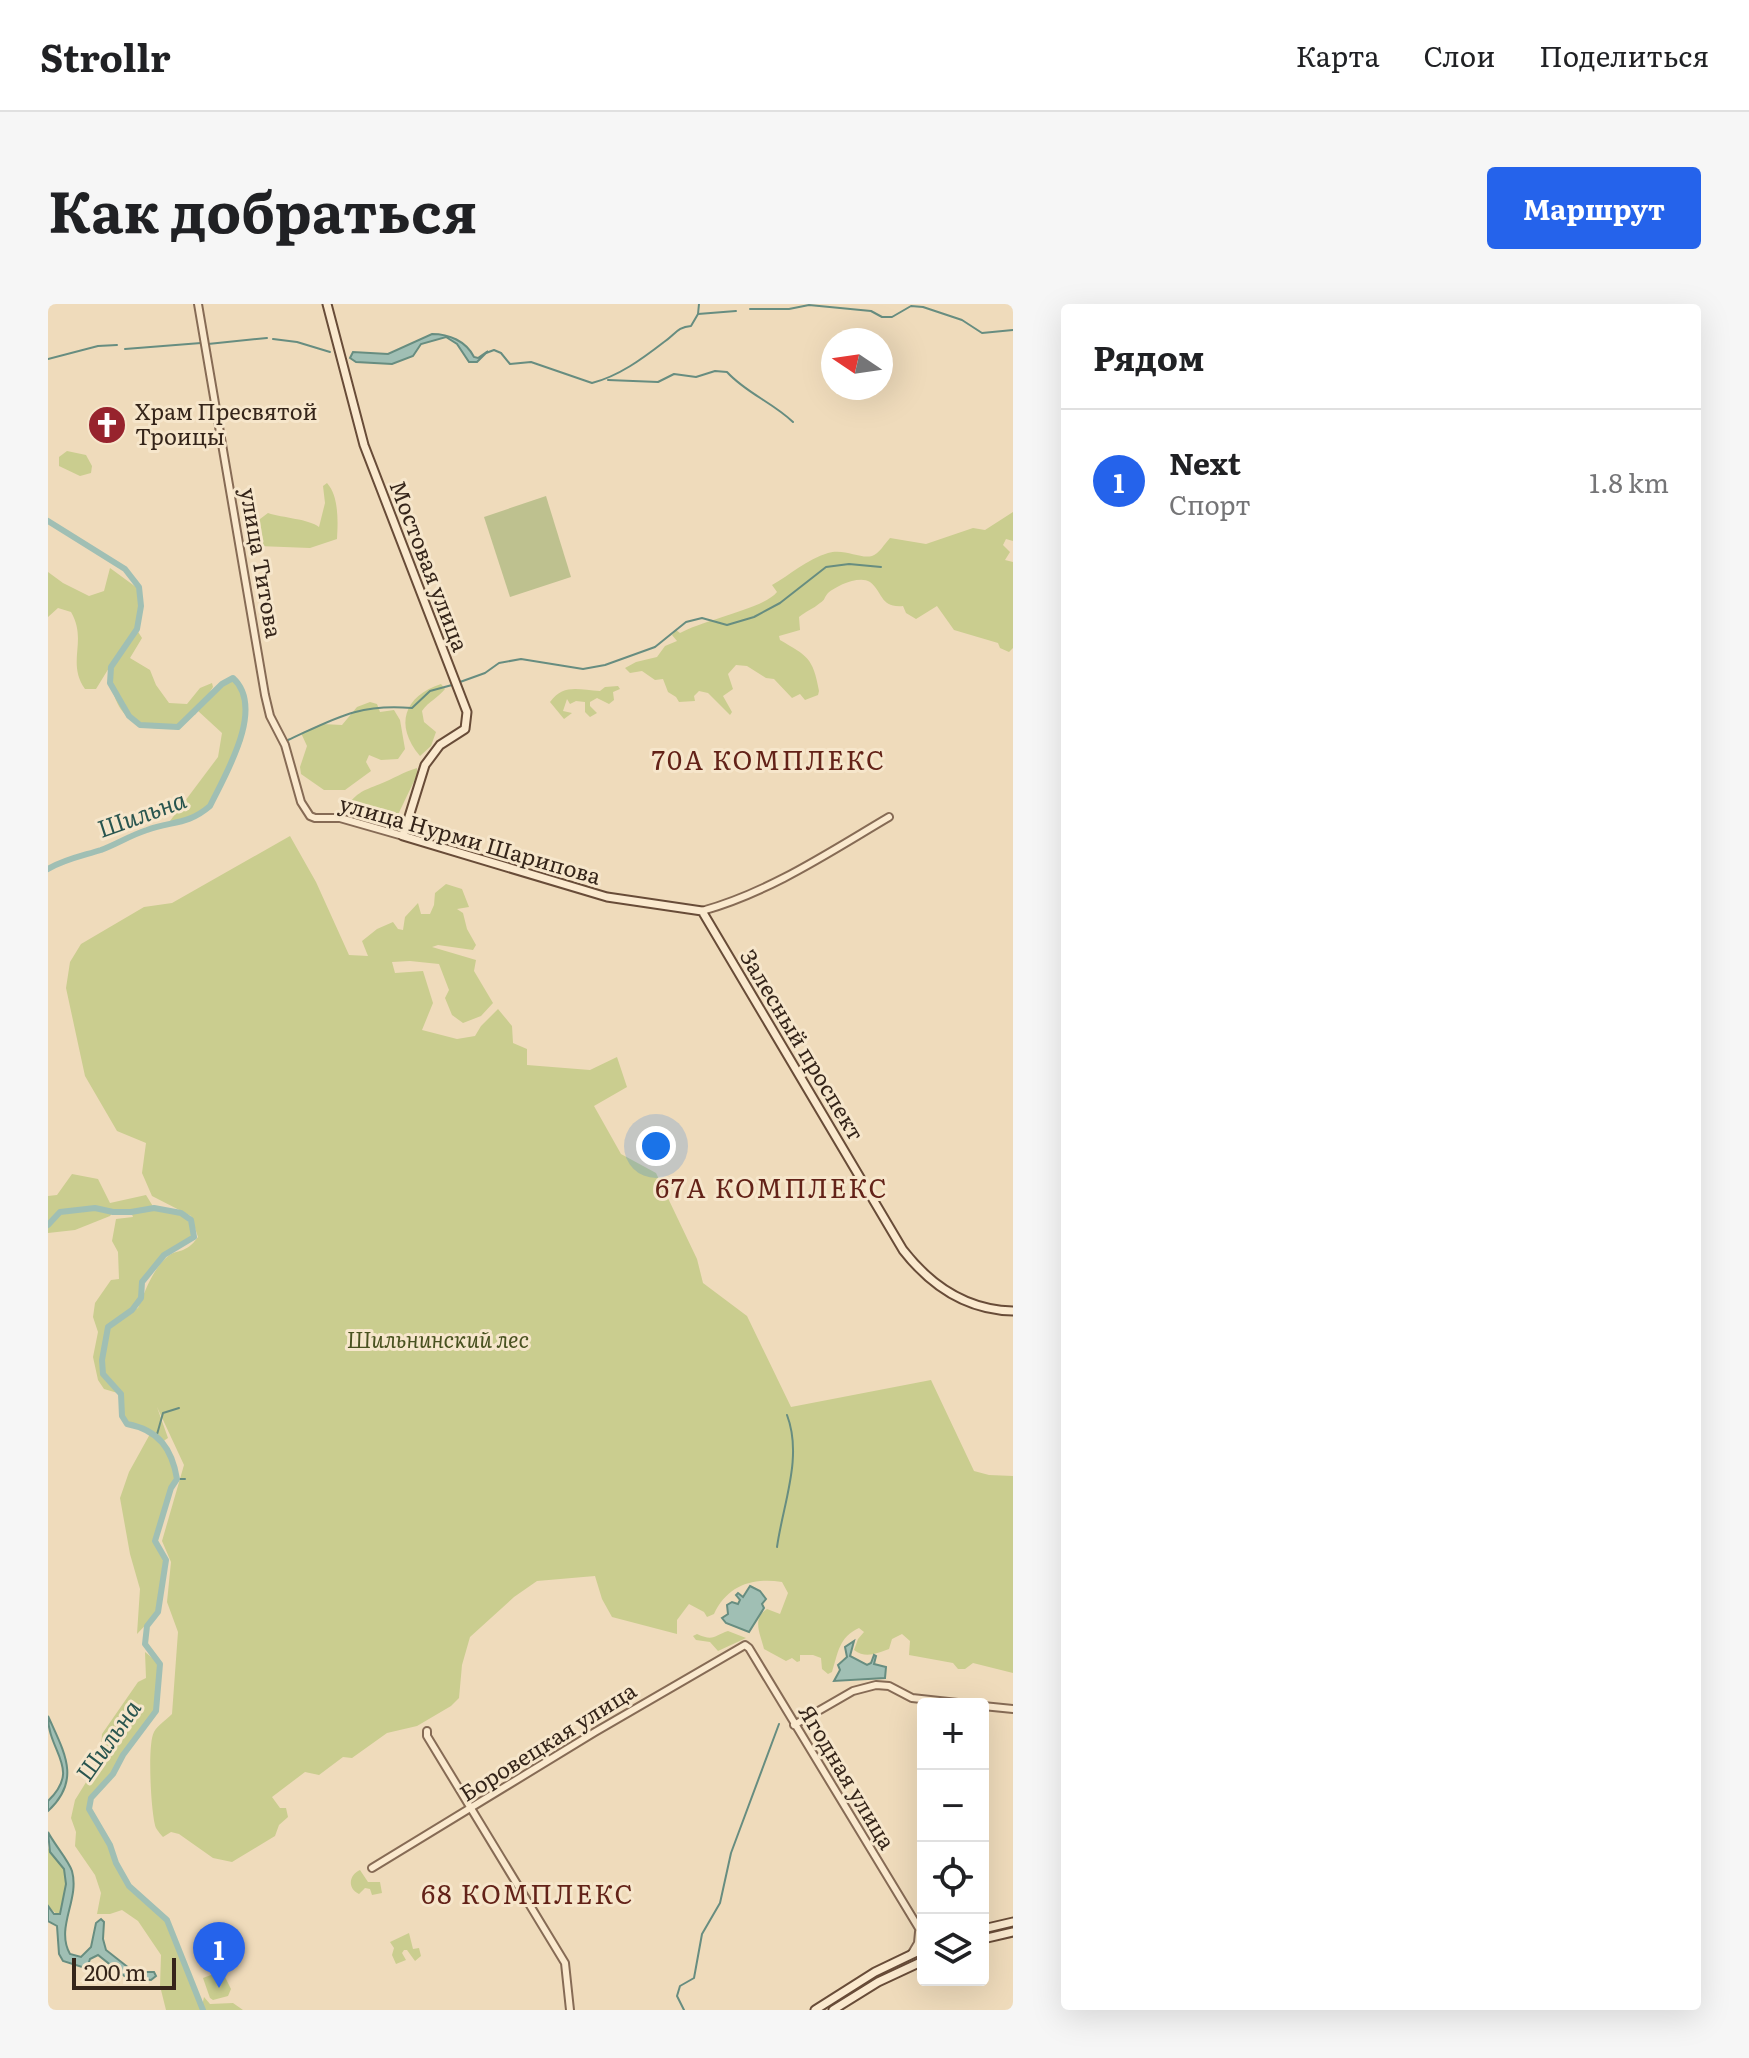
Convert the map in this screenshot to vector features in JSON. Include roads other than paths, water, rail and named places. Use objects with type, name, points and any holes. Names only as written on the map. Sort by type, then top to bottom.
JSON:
[{"type":"main road","name":"Мостовая улица","points":[[327,304],[362,439],[467,712],[465,729],[440,745],[425,765],[403,836]]},
{"type":"main road","name":"улица Нурми Шарипова","points":[[403,836],[615,899],[702,911]]},
{"type":"main road","name":"Залесный проспект","points":[[702,911],[908,1257],[938,1286],[957,1298],[984,1307],[1013,1311]]},
{"type":"main road","points":[[989,1928],[1013,1922]]},
{"type":"main road","points":[[989,1938],[1013,1932]]},
{"type":"main road","points":[[815,2010],[875,1972],[917,1951]]},
{"type":"main road","points":[[833,2010],[878,1982],[917,1964]]},
{"type":"street","name":"улица Титова","points":[[198,304],[268,706],[285,745],[301,802],[310,816],[315,818]]},
{"type":"street","points":[[702,911],[739,901],[772,886],[889,817]]},
{"type":"street","name":"улица Нурми Шарипова","points":[[315,818],[340,818],[403,836]]},
{"type":"street","name":"Ягодная улица","points":[[742,1645],[749,1648],[917,1926]]},
{"type":"street","name":"Боровецкая улица","points":[[372,1868],[742,1645]]},
{"type":"street","points":[[794,1725],[853,1691],[876,1685],[889,1686],[917,1699]]},
{"type":"street","points":[[989,1707],[1013,1709]]},
{"type":"street","points":[[427,1731],[427,1736],[471,1810],[565,1963],[570,2010]]},
{"type":"street","points":[[912,1953],[917,1945]]},
{"type":"water","points":[[432,334],[445,335],[456,340],[474,357],[478,358],[488,351],[477,362],[469,362],[457,344],[446,337],[421,344],[413,356],[392,364],[356,362],[350,358],[353,352],[388,354]]},
{"type":"water","points":[[750,1586],[760,1591],[766,1599],[749,1632],[726,1623],[722,1618],[728,1614],[727,1605],[732,1602],[738,1604],[740,1600],[736,1595],[738,1593],[743,1597]]},
{"type":"water","points":[[854,1641],[850,1656],[867,1665],[876,1656],[874,1664],[886,1667],[885,1678],[834,1681],[840,1670],[838,1665],[847,1657],[845,1647]]},
{"type":"water","points":[[48,1716],[64,1754],[67,1777],[65,1788],[48,1811],[48,1801],[58,1789],[63,1769],[49,1729]]},
{"type":"water","points":[[48,1832],[68,1862],[74,1882],[65,1934],[70,1954],[81,1957],[91,1947],[96,1923],[101,1919],[104,1922],[106,1950],[134,1972],[154,1972],[156,1976],[151,1980],[127,1978],[98,1955],[82,1967],[63,1961],[59,1954],[57,1926],[48,1921],[48,1906],[54,1914],[60,1914],[66,1884],[64,1869],[50,1852]]},
{"type":"waterway","points":[[698,314],[699,304]]},
{"type":"waterway","points":[[750,309],[789,309],[809,305],[871,311],[882,317],[892,317],[911,306],[962,320],[982,333],[1013,330]]},
{"type":"waterway","points":[[486,353],[494,350],[510,364],[531,362],[592,383],[639,361],[679,330],[691,326],[698,314],[736,311]]},
{"type":"waterway","points":[[208,344],[267,338]]},
{"type":"waterway","points":[[273,339],[297,342],[330,352]]},
{"type":"waterway","points":[[125,349],[201,343]]},
{"type":"waterway","points":[[48,359],[98,346],[117,345]]},
{"type":"waterway","points":[[608,380],[658,382],[674,374],[696,377],[715,371],[727,372],[793,422]]},
{"type":"waterway","name":"Шильна","points":[[48,521],[125,569],[139,587],[141,606],[137,629],[111,667],[110,683],[129,716],[140,725],[178,727],[222,684],[233,678],[242,691],[245,706],[240,742],[210,806],[187,820],[141,832],[48,869]]},
{"type":"waterway","points":[[460,682],[485,673],[499,663],[521,659],[583,669],[605,665],[655,647],[686,622],[702,618],[727,625],[754,617],[780,603],[826,567],[849,564],[881,567]]},
{"type":"waterway","points":[[288,740],[333,719],[362,710],[412,708],[430,691],[452,685]]},
{"type":"waterway","name":"Шильна","points":[[48,1225],[60,1212],[95,1208],[113,1212],[154,1208],[181,1213],[191,1220],[194,1237],[164,1255],[142,1282],[141,1298],[132,1310],[108,1327],[102,1360],[103,1374],[121,1394],[122,1416],[127,1424],[148,1431],[162,1442],[172,1459],[177,1479],[171,1488],[155,1541],[166,1560],[158,1612],[147,1626],[145,1644],[160,1664],[156,1711],[123,1755],[113,1774],[91,1798],[89,1809],[129,1886],[167,1920],[203,2010]]},
{"type":"waterway","points":[[156,1438],[163,1413],[179,1408]]},
{"type":"waterway","points":[[777,1547],[792,1464],[793,1447],[787,1415]]},
{"type":"waterway","points":[[177,1479],[185,1479]]},
{"type":"waterway","points":[[684,2010],[677,1996],[680,1986],[694,1978],[702,1934],[720,1903],[731,1853],[779,1724]]},
{"type":"place","name":"Храм Пресвятой Троицы","points":[[107,425]]},
{"type":"place","name":"Next","points":[[219,1988]]},
{"type":"district","name":"70А КОМПЛЕКС","points":[[769,761]]},
{"type":"district","name":"67А КОМПЛЕКС","points":[[772,1189]]},
{"type":"district","name":"68 КОМПЛЕКС","points":[[528,1895]]},
{"type":"park label","name":"Шильнинский лес","points":[[438,1340]]}]
